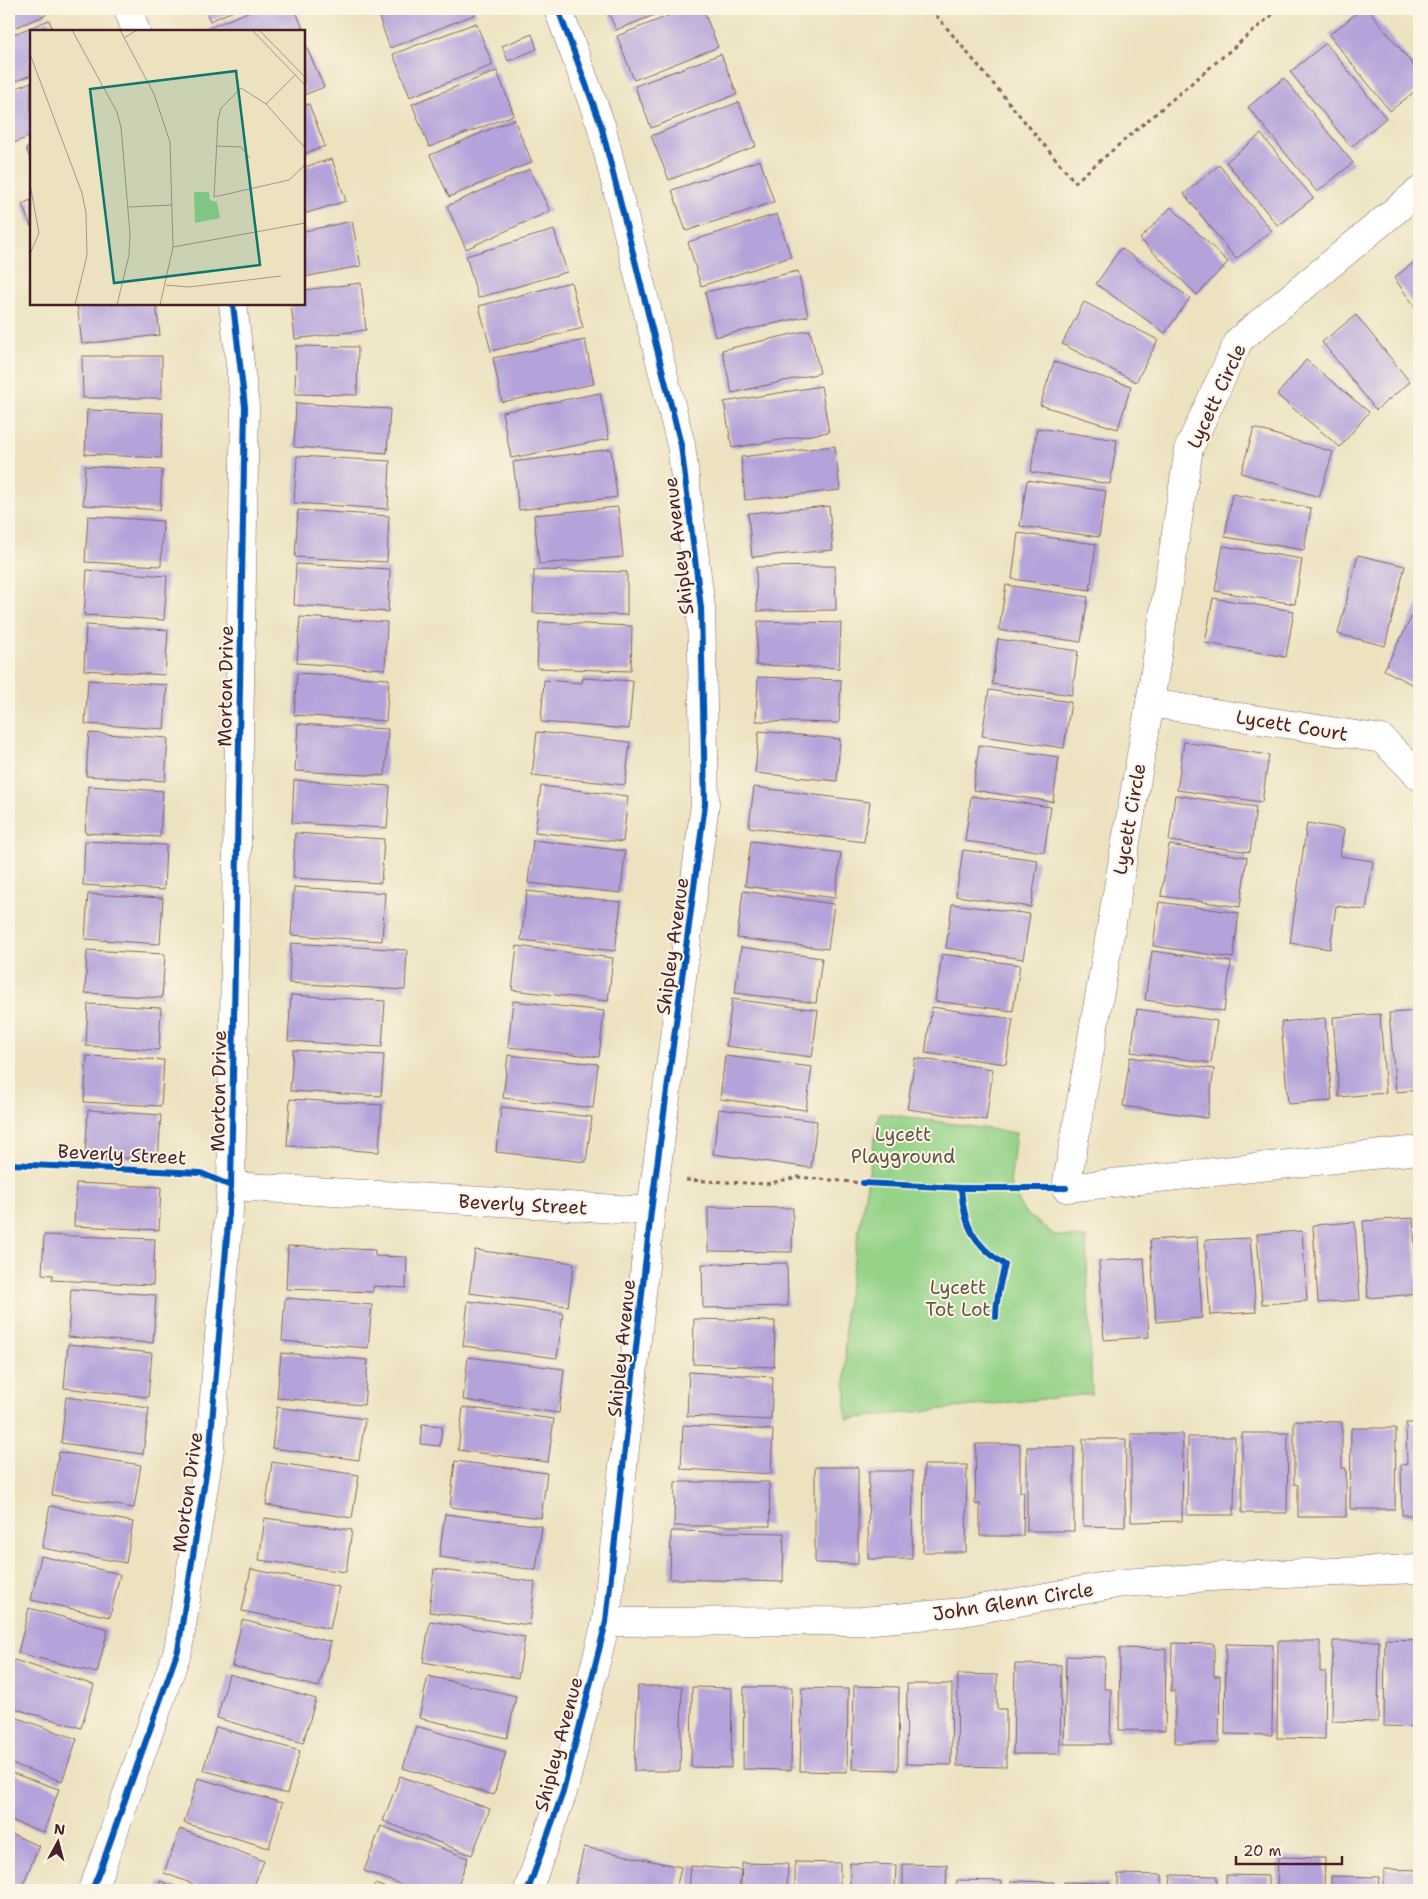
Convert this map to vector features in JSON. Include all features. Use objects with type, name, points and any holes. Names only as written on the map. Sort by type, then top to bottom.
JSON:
[{"type":"street","points":[[128,9],[136,30]]},
{"type":"street","name":"Shipley Avenue","points":[[528,1890],[563,1792],[606,1622],[651,1211],[706,804],[702,608],[681,445],[601,125],[558,9]]},
{"type":"street","name":"Lycett Circle","points":[[1419,191],[1239,340],[1189,448],[1150,703],[1066,1188],[1419,1150]]},
{"type":"street","name":"Morton Drive","points":[[92,1890],[178,1650],[210,1448],[231,1186],[245,406],[234,305]]},
{"type":"street","name":"Lycett Court","points":[[1150,703],[1382,739],[1419,776]]},
{"type":"street","name":"Beverly Street","points":[[231,1186],[651,1211]]},
{"type":"street","name":"John Glenn Circle","points":[[606,1622],[862,1621],[963,1612],[1122,1583],[1226,1576],[1419,1568]]},
{"type":"path","points":[[931,9],[1075,182],[1280,9]]},
{"type":"path","points":[[656,1178],[720,1183],[766,1184],[798,1177],[872,1184]]},
{"type":"green space","name":"Lycett Tot Lot","points":[[879,1113],[1016,1133],[1010,1184],[1024,1212],[1056,1236],[1086,1238],[1092,1394],[846,1419],[845,1312]]},
{"type":"building","points":[[9,9],[44,9],[46,15],[9,30]]},
{"type":"building","points":[[205,9],[238,9],[210,21]]},
{"type":"building","points":[[255,9],[295,9],[304,30],[210,30],[209,28]]},
{"type":"building","points":[[376,9],[474,9],[476,14],[390,48]]},
{"type":"building","points":[[607,9],[670,9],[616,30]]},
{"type":"building","points":[[686,9],[703,9],[718,47],[634,80],[617,36]]},
{"type":"building","points":[[1362,9],[1368,9],[1419,72],[1419,88],[1390,111],[1329,35]]},
{"type":"building","points":[[49,20],[53,30],[30,30],[30,75],[9,84],[9,36]]},
{"type":"building","points":[[476,23],[493,65],[410,97],[393,54]]},
{"type":"building","points":[[532,34],[537,49],[508,61],[502,46]]},
{"type":"building","points":[[1326,43],[1386,118],[1351,147],[1290,72]]},
{"type":"building","points":[[305,46],[324,87],[305,95]]},
{"type":"building","points":[[721,54],[737,94],[651,128],[635,86]]},
{"type":"building","points":[[497,71],[514,115],[429,147],[412,104]]},
{"type":"building","points":[[1284,78],[1353,163],[1317,192],[1248,107]]},
{"type":"building","points":[[30,82],[30,136],[9,145],[9,115],[11,114],[9,110],[9,91]]},
{"type":"building","points":[[739,102],[756,146],[669,180],[651,136]]},
{"type":"building","points":[[309,104],[325,146],[305,154],[305,106]]},
{"type":"building","points":[[514,119],[532,162],[449,197],[430,155]]},
{"type":"building","points":[[1261,134],[1313,198],[1278,226],[1226,162]]},
{"type":"building","points":[[30,146],[30,158],[26,148]]},
{"type":"building","points":[[332,159],[346,201],[305,214],[305,167]]},
{"type":"building","points":[[760,160],[774,202],[686,231],[672,190]]},
{"type":"building","points":[[1219,165],[1272,231],[1236,259],[1184,194]]},
{"type":"building","points":[[530,169],[550,211],[466,249],[447,206]]},
{"type":"building","points":[[30,200],[30,224],[22,204]]},
{"type":"building","points":[[1171,207],[1228,262],[1197,295],[1140,239]]},
{"type":"building","points":[[777,214],[791,257],[701,286],[688,242]]},
{"type":"building","points":[[352,221],[361,266],[305,277],[305,231]]},
{"type":"building","points":[[554,230],[567,272],[478,298],[466,256]]},
{"type":"building","points":[[1121,248],[1190,298],[1165,333],[1096,284]]},
{"type":"building","points":[[1419,258],[1419,312],[1394,278]]},
{"type":"building","points":[[798,271],[808,316],[715,337],[705,292]]},
{"type":"building","points":[[571,282],[583,328],[491,351],[479,306]]},
{"type":"building","points":[[361,283],[366,330],[295,339],[291,305],[305,305],[305,290]]},
{"type":"building","points":[[1084,302],[1158,340],[1136,382],[1062,344]]},
{"type":"building","points":[[77,305],[156,305],[160,335],[82,344]]},
{"type":"building","points":[[1356,315],[1410,382],[1376,410],[1322,342]]},
{"type":"building","points":[[810,330],[820,373],[732,393],[722,350]]},
{"type":"building","points":[[585,340],[594,384],[502,402],[493,358]]},
{"type":"building","points":[[296,346],[358,347],[357,395],[295,394]]},
{"type":"building","points":[[82,356],[162,356],[162,398],[83,398]]},
{"type":"building","points":[[1306,360],[1369,412],[1340,447],[1277,395]]},
{"type":"building","points":[[1054,362],[1131,386],[1118,429],[1040,405]]},
{"type":"building","points":[[821,386],[829,432],[732,448],[724,402]]},
{"type":"building","points":[[600,393],[609,439],[511,458],[502,412]]},
{"type":"building","points":[[296,403],[390,409],[387,453],[294,447]]},
{"type":"building","points":[[87,410],[163,413],[161,458],[85,454]]},
{"type":"building","points":[[1037,428],[1117,440],[1110,484],[1031,472]]},
{"type":"building","points":[[1254,428],[1333,452],[1319,497],[1241,473]]},
{"type":"building","points":[[835,446],[840,490],[745,500],[741,457]]},
{"type":"building","points":[[611,449],[617,497],[519,510],[513,462]]},
{"type":"building","points":[[297,456],[390,461],[388,509],[294,503]]},
{"type":"building","points":[[85,466],[162,470],[160,510],[83,505]]},
{"type":"building","points":[[1027,480],[1106,491],[1099,537],[1020,526]]},
{"type":"building","points":[[1232,494],[1311,508],[1304,550],[1225,537]]},
{"type":"building","points":[[829,506],[833,550],[752,557],[748,513]]},
{"type":"building","points":[[618,507],[623,557],[539,564],[534,515]]},
{"type":"building","points":[[298,510],[389,516],[387,562],[295,557]]},
{"type":"building","points":[[88,516],[163,521],[161,566],[85,562]]},
{"type":"building","points":[[1018,533],[1096,544],[1090,590],[1012,579]]},
{"type":"building","points":[[1223,546],[1302,559],[1295,604],[1215,591]]},
{"type":"building","points":[[1358,555],[1405,566],[1385,646],[1338,634]]},
{"type":"building","points":[[296,564],[390,569],[388,612],[294,605]]},
{"type":"building","points":[[835,566],[836,610],[757,611],[756,567]]},
{"type":"building","points":[[87,570],[167,576],[164,620],[84,615]]},
{"type":"building","points":[[534,570],[627,572],[627,615],[533,613]]},
{"type":"building","points":[[1006,585],[1088,597],[1081,642],[999,630]]},
{"type":"building","points":[[1213,598],[1294,611],[1286,657],[1205,643]]},
{"type":"building","points":[[1419,603],[1419,688],[1384,670]]},
{"type":"building","points":[[300,617],[387,622],[385,669],[297,663]]},
{"type":"building","points":[[758,621],[841,623],[839,668],[756,665]]},
{"type":"building","points":[[539,622],[632,626],[631,671],[537,668]]},
{"type":"building","points":[[86,625],[168,630],[165,675],[84,670]]},
{"type":"building","points":[[998,639],[1078,651],[1072,695],[992,684]]},
{"type":"building","points":[[297,673],[389,679],[386,721],[294,715]]},
{"type":"building","points":[[758,677],[841,680],[839,723],[756,721]]},
{"type":"building","points":[[583,678],[633,681],[629,729],[541,722],[544,680],[582,683]]},
{"type":"building","points":[[88,680],[167,685],[164,729],[85,724]]},
{"type":"building","points":[[989,690],[1071,702],[1064,748],[982,736]]},
{"type":"building","points":[[298,724],[388,729],[385,776],[295,771]]},
{"type":"building","points":[[759,731],[840,739],[837,781],[755,773]]},
{"type":"building","points":[[537,732],[630,742],[625,785],[532,775]]},
{"type":"building","points":[[89,733],[168,738],[165,781],[86,776]]},
{"type":"building","points":[[1184,742],[1269,755],[1262,802],[1177,790]]},
{"type":"building","points":[[979,745],[1059,757],[1053,802],[973,790]]},
{"type":"building","points":[[294,780],[390,786],[387,828],[292,823]]},
{"type":"building","points":[[88,786],[163,791],[160,837],[85,833]]},
{"type":"building","points":[[541,786],[628,796],[623,842],[535,832]]},
{"type":"building","points":[[754,787],[870,802],[864,842],[749,827]]},
{"type":"building","points":[[1175,795],[1256,807],[1250,852],[1169,841]]},
{"type":"building","points":[[971,796],[1051,807],[1044,852],[965,841]]},
{"type":"building","points":[[1307,823],[1344,829],[1340,856],[1373,861],[1366,910],[1336,906],[1330,949],[1290,943]]},
{"type":"building","points":[[295,833],[384,839],[381,883],[293,878]]},
{"type":"building","points":[[533,840],[625,851],[621,893],[528,883]]},
{"type":"building","points":[[85,841],[166,845],[164,890],[83,885]]},
{"type":"building","points":[[751,841],[841,853],[835,898],[745,886]]},
{"type":"building","points":[[1169,845],[1247,857],[1240,907],[1161,896]]},
{"type":"building","points":[[963,850],[1038,860],[1031,907],[956,896]]},
{"type":"building","points":[[294,887],[385,893],[382,941],[291,935]]},
{"type":"building","points":[[527,891],[621,902],[615,951],[521,940]]},
{"type":"building","points":[[743,891],[834,904],[828,949],[737,938]]},
{"type":"building","points":[[88,894],[163,898],[160,944],[85,939]]},
{"type":"building","points":[[1159,902],[1239,913],[1233,958],[1153,946]]},
{"type":"building","points":[[952,904],[1030,914],[1023,959],[946,948]]},
{"type":"building","points":[[291,943],[407,950],[405,990],[289,983]]},
{"type":"building","points":[[517,946],[613,958],[608,1001],[512,990]]},
{"type":"building","points":[[741,947],[822,958],[816,1003],[735,993]]},
{"type":"building","points":[[87,950],[165,954],[162,998],[85,993]]},
{"type":"building","points":[[1152,951],[1231,962],[1224,1011],[1145,1000]]},
{"type":"building","points":[[942,954],[1020,965],[1013,1011],[935,1001]]},
{"type":"building","points":[[291,995],[385,1001],[382,1047],[288,1041]]},
{"type":"building","points":[[732,999],[818,1010],[812,1057],[726,1046]]},
{"type":"building","points":[[513,1001],[604,1011],[599,1057],[508,1047]]},
{"type":"building","points":[[88,1004],[161,1008],[159,1050],[86,1046]]},
{"type":"building","points":[[932,1007],[1013,1019],[1006,1064],[925,1053]]},
{"type":"building","points":[[1137,1009],[1217,1021],[1211,1063],[1131,1052]]},
{"type":"building","points":[[1419,1011],[1419,1090],[1396,1092],[1389,1013]]},
{"type":"building","points":[[1380,1014],[1386,1093],[1339,1097],[1333,1017]]},
{"type":"building","points":[[1325,1018],[1332,1101],[1288,1104],[1281,1022]]},
{"type":"building","points":[[293,1050],[384,1055],[381,1096],[290,1091]]},
{"type":"building","points":[[508,1055],[598,1064],[593,1108],[503,1098]]},
{"type":"building","points":[[87,1056],[164,1060],[161,1106],[84,1102]]},
{"type":"building","points":[[725,1056],[812,1067],[806,1110],[720,1099]]},
{"type":"building","points":[[1130,1057],[1214,1069],[1207,1118],[1123,1106]]},
{"type":"building","points":[[915,1058],[993,1069],[986,1120],[907,1109]]},
{"type":"building","points":[[290,1099],[382,1105],[379,1152],[287,1146]]},
{"type":"building","points":[[501,1107],[592,1117],[586,1162],[496,1152]]},
{"type":"building","points":[[719,1109],[817,1121],[811,1168],[713,1154]]},
{"type":"building","points":[[88,1110],[161,1115],[158,1160],[85,1156]]},
{"type":"building","points":[[76,1183],[161,1187],[159,1230],[74,1226]]},
{"type":"building","points":[[708,1207],[793,1208],[792,1252],[708,1251]]},
{"type":"building","points":[[1413,1218],[1418,1294],[1368,1298],[1363,1221]]},
{"type":"building","points":[[1355,1222],[1360,1300],[1318,1303],[1313,1225]]},
{"type":"building","points":[[1302,1231],[1307,1301],[1262,1304],[1257,1234]]},
{"type":"building","points":[[44,1235],[155,1239],[153,1285],[52,1280],[53,1275],[42,1274]]},
{"type":"building","points":[[1197,1237],[1202,1318],[1156,1322],[1150,1240]]},
{"type":"building","points":[[1250,1238],[1256,1312],[1210,1315],[1205,1240]]},
{"type":"building","points":[[288,1246],[375,1250],[375,1256],[407,1257],[406,1288],[373,1286],[373,1292],[286,1289]]},
{"type":"building","points":[[475,1250],[574,1263],[568,1306],[469,1293]]},
{"type":"building","points":[[1144,1258],[1149,1337],[1104,1340],[1099,1261]]},
{"type":"building","points":[[787,1263],[788,1306],[703,1308],[702,1264]]},
{"type":"building","points":[[71,1289],[156,1295],[153,1343],[68,1337]]},
{"type":"building","points":[[285,1298],[372,1305],[368,1348],[282,1341]]},
{"type":"building","points":[[468,1301],[563,1313],[557,1358],[463,1346]]},
{"type":"building","points":[[694,1319],[775,1321],[774,1367],[693,1364]]},
{"type":"building","points":[[68,1344],[152,1353],[148,1397],[64,1388]]},
{"type":"building","points":[[281,1353],[368,1360],[364,1405],[277,1398]]},
{"type":"building","points":[[468,1357],[564,1369],[559,1413],[463,1400]]},
{"type":"building","points":[[689,1372],[773,1377],[771,1420],[687,1416]]},
{"type":"building","points":[[66,1397],[149,1408],[143,1454],[61,1443]]},
{"type":"building","points":[[277,1407],[365,1419],[359,1460],[272,1448]]},
{"type":"building","points":[[463,1407],[554,1419],[548,1462],[458,1450]]},
{"type":"building","points":[[1294,1421],[1342,1422],[1342,1468],[1346,1468],[1346,1517],[1298,1517],[1298,1485],[1294,1484]]},
{"type":"building","points":[[1406,1423],[1419,1423],[1419,1515],[1402,1515],[1401,1465],[1407,1464]]},
{"type":"building","points":[[422,1424],[442,1426],[440,1446],[420,1444]]},
{"type":"building","points":[[683,1425],[773,1430],[771,1474],[681,1469]]},
{"type":"building","points":[[1351,1428],[1396,1428],[1395,1509],[1350,1509]]},
{"type":"building","points":[[1242,1433],[1288,1433],[1287,1513],[1242,1513]]},
{"type":"building","points":[[1131,1434],[1183,1434],[1182,1521],[1131,1522]]},
{"type":"building","points":[[1188,1437],[1235,1437],[1234,1515],[1187,1515]]},
{"type":"building","points":[[1083,1439],[1126,1439],[1125,1527],[1083,1526]]},
{"type":"building","points":[[976,1444],[1020,1444],[1020,1492],[1024,1492],[1023,1536],[980,1536],[980,1504],[975,1504]]},
{"type":"building","points":[[1027,1447],[1074,1447],[1074,1531],[1027,1531]]},
{"type":"building","points":[[59,1452],[141,1465],[134,1508],[52,1495]]},
{"type":"building","points":[[455,1461],[547,1473],[541,1518],[450,1507]]},
{"type":"building","points":[[272,1462],[359,1475],[352,1518],[266,1505]]},
{"type":"building","points":[[924,1465],[967,1465],[966,1552],[923,1552]]},
{"type":"building","points":[[815,1467],[858,1467],[858,1564],[815,1563]]},
{"type":"building","points":[[869,1471],[913,1471],[912,1559],[868,1559]]},
{"type":"building","points":[[675,1482],[769,1482],[770,1526],[674,1526]]},
{"type":"building","points":[[50,1506],[133,1522],[126,1563],[42,1548]]},
{"type":"building","points":[[445,1514],[542,1526],[536,1570],[439,1557]]},
{"type":"building","points":[[265,1518],[352,1530],[346,1572],[259,1560]]},
{"type":"building","points":[[671,1531],[784,1533],[783,1582],[670,1579]]},
{"type":"building","points":[[41,1556],[120,1574],[110,1617],[31,1600]]},
{"type":"building","points":[[251,1569],[339,1587],[330,1629],[242,1611]]},
{"type":"building","points":[[434,1569],[535,1582],[530,1625],[429,1612]]},
{"type":"building","points":[[29,1608],[108,1629],[97,1673],[18,1653]]},
{"type":"building","points":[[242,1620],[331,1642],[319,1687],[232,1666]]},
{"type":"building","points":[[430,1621],[525,1637],[518,1678],[423,1662]]},
{"type":"building","points":[[1385,1639],[1419,1640],[1419,1727],[1384,1726]]},
{"type":"building","points":[[1278,1641],[1320,1641],[1320,1672],[1326,1672],[1325,1739],[1277,1738]]},
{"type":"building","points":[[1333,1641],[1379,1641],[1378,1722],[1332,1721]]},
{"type":"building","points":[[1172,1643],[1214,1644],[1214,1676],[1220,1676],[1219,1743],[1175,1743],[1175,1691],[1171,1691]]},
{"type":"building","points":[[1226,1644],[1273,1645],[1272,1735],[1225,1734]]},
{"type":"building","points":[[1120,1648],[1166,1649],[1165,1731],[1119,1730]]},
{"type":"building","points":[[1066,1656],[1105,1657],[1104,1689],[1111,1689],[1110,1744],[1064,1744]]},
{"type":"building","points":[[14,1660],[94,1685],[81,1728],[9,1707],[9,1678]]},
{"type":"building","points":[[1015,1664],[1061,1665],[1060,1754],[1013,1754]]},
{"type":"building","points":[[229,1674],[316,1699],[303,1743],[217,1718]]},
{"type":"building","points":[[958,1674],[997,1675],[997,1709],[1006,1709],[1006,1767],[957,1766]]},
{"type":"building","points":[[428,1676],[516,1696],[507,1738],[419,1718]]},
{"type":"building","points":[[907,1684],[952,1684],[951,1765],[906,1764]]},
{"type":"building","points":[[638,1686],[682,1686],[680,1771],[634,1771]]},
{"type":"building","points":[[854,1686],[899,1687],[898,1770],[852,1769]]},
{"type":"building","points":[[692,1687],[732,1688],[731,1768],[691,1767]]},
{"type":"building","points":[[744,1687],[792,1687],[791,1770],[743,1769]]},
{"type":"building","points":[[802,1688],[848,1689],[847,1772],[800,1771]]},
{"type":"building","points":[[9,1715],[77,1739],[62,1781],[9,1763]]},
{"type":"building","points":[[416,1726],[506,1752],[494,1795],[403,1768]]},
{"type":"building","points":[[216,1727],[300,1751],[287,1794],[203,1770]]},
{"type":"building","points":[[9,1772],[59,1789],[44,1832],[9,1820]]},
{"type":"building","points":[[400,1776],[490,1809],[472,1855],[383,1821]]},
{"type":"building","points":[[198,1778],[282,1803],[269,1848],[184,1823]]},
{"type":"building","points":[[381,1826],[468,1858],[456,1890],[417,1890],[364,1871]]},
{"type":"building","points":[[180,1829],[264,1861],[252,1890],[209,1890],[164,1873]]},
{"type":"building","points":[[9,1833],[39,1846],[21,1889],[9,1884]]},
{"type":"building","points":[[584,1847],[681,1867],[676,1890],[574,1890]]},
{"type":"building","points":[[1278,1857],[1325,1858],[1324,1890],[1277,1890]]},
{"type":"building","points":[[795,1862],[840,1863],[840,1890],[795,1890]]},
{"type":"building","points":[[742,1863],[788,1864],[787,1890],[741,1890]]},
{"type":"building","points":[[850,1863],[896,1865],[895,1890],[850,1890]]},
{"type":"building","points":[[903,1864],[947,1865],[946,1890],[903,1890]]},
{"type":"building","points":[[691,1866],[741,1870],[739,1890],[689,1890]]},
{"type":"building","points":[[1384,1869],[1419,1870],[1419,1890],[1384,1890]]},
{"type":"building","points":[[1118,1874],[1162,1875],[1162,1890],[1118,1890]]},
{"type":"building","points":[[1171,1875],[1217,1876],[1216,1890],[1170,1890]]},
{"type":"building","points":[[1226,1875],[1268,1876],[1268,1890],[1226,1890]]},
{"type":"building","points":[[1331,1876],[1379,1877],[1378,1890],[1331,1890]]},
{"type":"building","points":[[957,1880],[1002,1881],[1002,1890],[956,1890]]},
{"type":"building","points":[[160,1881],[184,1890],[157,1890]]},
{"type":"building","points":[[1011,1881],[1054,1882],[1053,1890],[1011,1890]]},
{"type":"building","points":[[1064,1882],[1109,1883],[1109,1890],[1063,1890]]},
{"type":"building","points":[[375,1884],[392,1890],[373,1890]]},
{"type":"cycle path","points":[[528,1890],[563,1792],[606,1622],[651,1211],[705,804],[701,608],[681,445],[601,125],[558,9]]},
{"type":"cycle path","points":[[92,1890],[178,1650],[210,1448],[231,1186],[245,407],[233,305]]},
{"type":"cycle path","points":[[9,1164],[201,1173],[231,1186]]},
{"type":"cycle path","points":[[863,1183],[961,1188],[1066,1188]]},
{"type":"cycle path","points":[[961,1188],[962,1201],[972,1233],[985,1249],[1005,1265],[996,1317]]},
{"type":"park label","name":"Lycett Playground","points":[[903,1145]]}]
